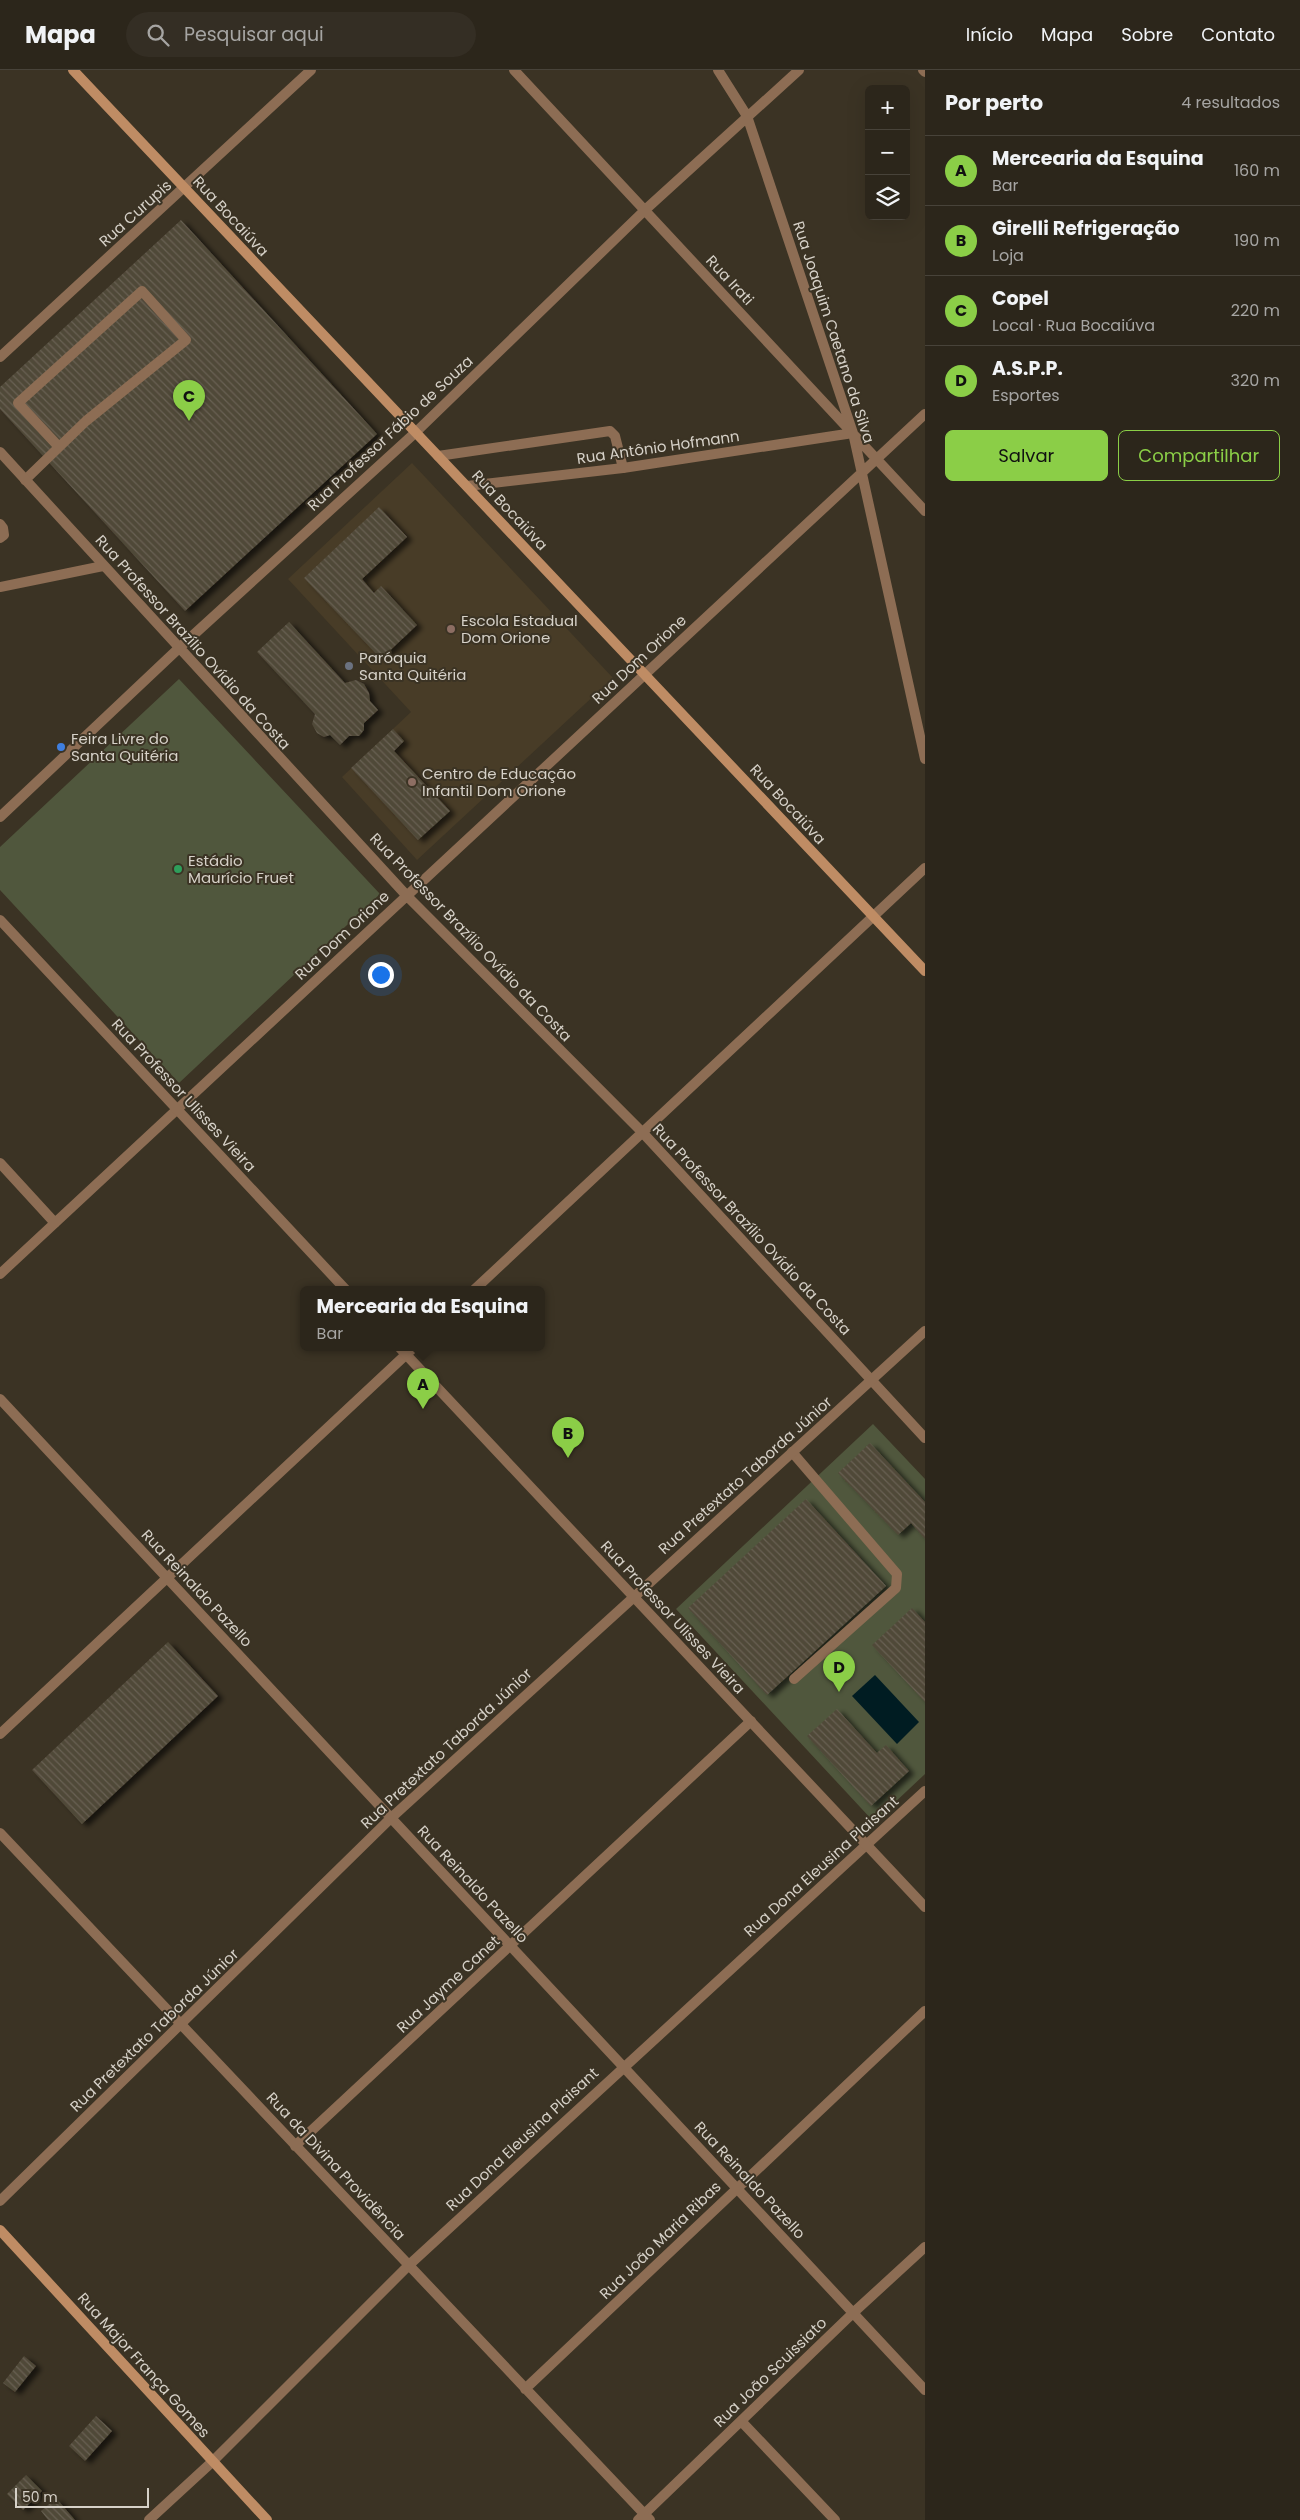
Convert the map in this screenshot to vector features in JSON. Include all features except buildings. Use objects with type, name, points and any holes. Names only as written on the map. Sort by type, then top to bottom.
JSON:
[{"type":"main road","name":"Rua Bocaiúva","points":[[73,70],[925,971]]},
{"type":"main road","name":"Rua Major França Gomes","points":[[0,2230],[266,2520]]},
{"type":"street","name":"Rua Curupis","points":[[0,357],[311,70]]},
{"type":"street","name":"Rua Irati","points":[[514,70],[925,511]]},
{"type":"street","name":"Rua Joaquim Caetano da Silva","points":[[718,70],[747,116],[853,433],[925,759]]},
{"type":"street","name":"Rua Professor Fábio de Souza","points":[[0,817],[178,649],[416,432],[645,210],[799,70]]},
{"type":"street","points":[[25,480],[86,422],[186,340],[142,291],[18,403],[59,447]]},
{"type":"street","name":"Rua Dom Orione","points":[[0,1274],[925,414]]},
{"type":"street","points":[[438,456],[610,431],[614,436],[623,468]]},
{"type":"street","name":"Rua Antônio Hofmann","points":[[466,486],[623,468],[853,433]]},
{"type":"street","name":"Rua Professor Brazílio Ovídio da Costa","points":[[0,452],[178,649],[407,896],[643,1132],[925,1438]]},
{"type":"street","points":[[0,524],[4,535],[0,538]]},
{"type":"street","points":[[1,586],[102,566]]},
{"type":"street","points":[[478,1286],[872,915],[925,868]]},
{"type":"street","name":"Rua Professor Ulisses Vieira","points":[[0,920],[342,1286]]},
{"type":"street","points":[[0,1163],[55,1223]]},
{"type":"street","name":"Rua Pretextato Taborda Júnior","points":[[0,2201],[391,1818],[925,1331]]},
{"type":"street","points":[[0,1734],[405,1351]]},
{"type":"street","name":"Rua Professor Ulisses Vieira","points":[[407,1351],[634,1597],[925,1906]]},
{"type":"street","name":"Rua Reinaldo Pazello","points":[[0,1399],[925,2390]]},
{"type":"street","points":[[792,1452],[897,1574],[896,1588],[794,1679]]},
{"type":"street","name":"Rua Jayme Canet","points":[[296,2146],[751,1721]]},
{"type":"street","name":"Rua Dona Eleusina Plaisant","points":[[149,2520],[212,2462],[409,2265],[623,2066],[867,1846],[925,1791]]},
{"type":"street","name":"Rua da Divina Providência","points":[[0,1833],[409,2265],[644,2518]]},
{"type":"street","name":"Rua João Maria Ribas","points":[[525,2389],[925,2011]]},
{"type":"street","name":"Rua João Scuissiato","points":[[644,2518],[740,2421],[925,2247]]},
{"type":"street","points":[[740,2421],[835,2520]]},
{"type":"shaded area","name":"Escola Estadual Dom Orione","points":[[412,463],[613,678],[417,860],[342,777],[411,712],[288,579]]},
{"type":"green space","name":"Estádio Maurício Fruet","points":[[179,679],[380,894],[179,1083],[0,890],[0,847]]},
{"type":"green space","points":[[873,1424],[925,1479],[925,1774],[874,1822],[676,1609]]},
{"type":"water","points":[[875,1675],[919,1722],[897,1744],[852,1696]]},
{"type":"place","name":"Copel","points":[[189,421]]},
{"type":"place","name":"Escola Estadual Dom Orione","points":[[451,629]]},
{"type":"place","name":"Paróquia Santa Quitéria","points":[[349,666]]},
{"type":"place","name":"Feira Livre do Santa Quitéria","points":[[61,747]]},
{"type":"place","name":"Centro de Educação Infantil Dom Orione","points":[[412,782]]},
{"type":"place","name":"Estádio Maurício Fruet","points":[[178,869]]},
{"type":"place","name":"Mercearia da Esquina","points":[[423,1409]]},
{"type":"place","name":"Girelli Refrigeração","points":[[568,1458]]},
{"type":"place","name":"A.S.P.P.","points":[[839,1692]]}]
